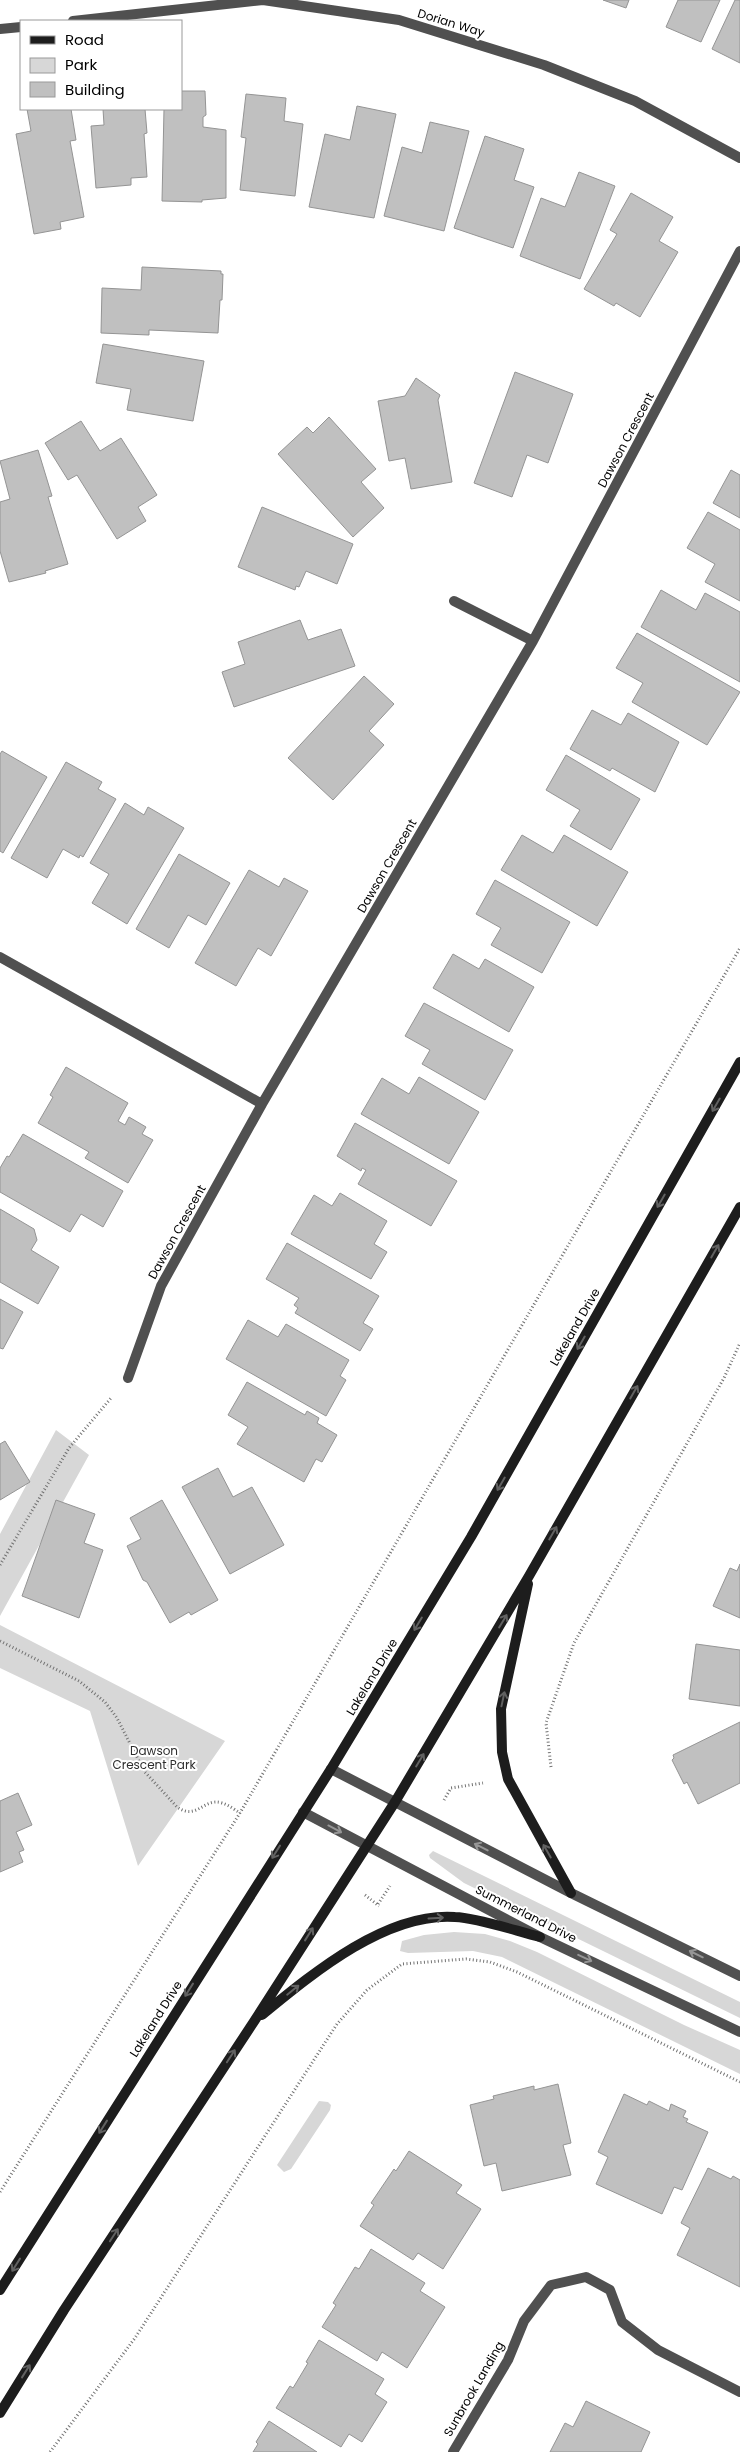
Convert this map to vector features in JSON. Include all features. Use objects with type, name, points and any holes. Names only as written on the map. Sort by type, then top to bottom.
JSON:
[{"type":"main road","name":"Lakeland Drive","points":[[0,2290],[331,1769],[471,1537],[740,1062]]},
{"type":"main road","points":[[0,2413],[64,2310],[255,2020],[343,1879],[368,1846],[395,1802],[529,1576],[740,1207]]},
{"type":"main road","points":[[529,1576],[501,1709],[502,1752],[508,1779],[571,1893]]},
{"type":"main road","points":[[255,2020],[302,1982],[347,1952],[388,1931],[423,1919],[456,1917],[540,1937]]},
{"type":"street","name":"Dorian Way","points":[[82,20],[263,0],[399,20],[544,66],[635,101],[740,158]]},
{"type":"street","points":[[0,29],[20,27]]},
{"type":"street","name":"Dawson Crescent","points":[[128,1378],[161,1286],[262,1104],[533,641],[740,251]]},
{"type":"street","points":[[454,601],[533,641]]},
{"type":"street","points":[[0,957],[262,1104]]},
{"type":"street","points":[[331,1769],[571,1893],[740,1976]]},
{"type":"street","name":"Summerland Drive","points":[[303,1812],[540,1937],[740,2032]]},
{"type":"street","name":"Sunbrook Landing","points":[[453,2452],[508,2360],[524,2321],[551,2285],[586,2277],[610,2290],[622,2322],[658,2350],[740,2392]]},
{"type":"path","points":[[0,2192],[240,1813],[740,948]]},
{"type":"path","points":[[551,1767],[546,1723],[574,1643],[719,1386],[740,1342]]},
{"type":"path","points":[[0,1565],[69,1448],[128,1378]]},
{"type":"path","points":[[0,1641],[79,1682],[105,1702],[117,1718],[144,1771],[182,1811],[193,1812],[215,1802],[222,1802],[240,1813]]},
{"type":"path","points":[[444,1801],[451,1788],[487,1782]]},
{"type":"path","points":[[364,1894],[378,1904],[394,1880]]},
{"type":"path","points":[[50,2452],[140,2330],[337,2024],[368,1990],[402,1964],[466,1959],[490,1962],[517,1972],[740,2082]]},
{"type":"green space","points":[[56,1430],[89,1455],[0,1616],[0,1534]]},
{"type":"green space","name":"Dawson Crescent Park","points":[[0,1625],[225,1741],[138,1866],[90,1711],[0,1668]]},
{"type":"green space","points":[[433,1851],[740,2002],[740,2018],[464,1883],[430,1858],[429,1855]]},
{"type":"green space","points":[[454,1932],[485,1934],[510,1941],[537,1952],[684,2025],[740,2050],[740,2074],[502,1957],[473,1951],[408,1953],[400,1951],[402,1941],[424,1935]]},
{"type":"green space","points":[[319,2101],[328,2102],[331,2105],[330,2110],[291,2169],[284,2172],[277,2165]]},
{"type":"building","points":[[603,0],[629,0],[626,8]]},
{"type":"building","points":[[678,0],[720,0],[701,42],[666,27]]},
{"type":"building","points":[[735,0],[740,0],[740,63],[712,49]]},
{"type":"building","points":[[182,91],[205,91],[206,115],[203,117],[203,127],[226,130],[226,198],[202,200],[202,202],[162,201],[164,110],[182,110]]},
{"type":"building","points":[[246,94],[286,98],[284,121],[303,124],[295,196],[240,190],[246,138],[241,137]]},
{"type":"building","points":[[357,106],[396,114],[374,218],[309,207],[325,134],[350,140]]},
{"type":"building","points":[[27,110],[71,110],[76,140],[70,141],[84,217],[60,222],[61,229],[34,234],[16,134],[31,131]]},
{"type":"building","points":[[103,110],[145,110],[147,133],[144,134],[147,177],[131,178],[131,185],[96,188],[91,126],[104,125]]},
{"type":"building","points":[[430,122],[469,131],[444,231],[384,216],[402,147],[422,153]]},
{"type":"building","points":[[485,136],[524,149],[514,180],[534,187],[513,248],[454,228]]},
{"type":"building","points":[[579,172],[615,186],[580,279],[520,256],[541,198],[565,207]]},
{"type":"building","points":[[631,193],[673,217],[659,241],[678,252],[640,317],[616,303],[614,306],[584,289],[617,234],[610,230]]},
{"type":"building","points":[[142,267],[221,271],[221,274],[223,274],[222,300],[220,300],[218,333],[149,330],[149,335],[101,333],[102,288],[141,290]]},
{"type":"building","points":[[103,344],[204,361],[193,421],[127,410],[131,389],[96,383]]},
{"type":"building","points":[[515,372],[573,394],[548,463],[527,455],[512,497],[474,483]]},
{"type":"building","points":[[416,378],[440,395],[438,400],[452,482],[411,489],[405,458],[389,461],[378,401],[405,396]]},
{"type":"building","points":[[329,417],[376,469],[361,482],[384,508],[353,537],[278,454],[307,427],[313,433]]},
{"type":"building","points":[[81,421],[100,451],[121,438],[157,495],[138,507],[146,521],[117,539],[77,475],[68,480],[45,443]]},
{"type":"building","points":[[38,450],[52,496],[48,497],[68,564],[45,571],[46,573],[9,582],[0,551],[0,502],[10,499],[0,461]]},
{"type":"building","points":[[731,470],[740,475],[740,518],[713,503]]},
{"type":"building","points":[[262,507],[353,544],[337,584],[306,571],[299,587],[296,586],[295,590],[238,567]]},
{"type":"building","points":[[708,512],[740,530],[740,601],[705,582],[715,564],[687,548]]},
{"type":"building","points":[[661,590],[696,610],[705,593],[740,612],[740,682],[641,627]]},
{"type":"building","points":[[300,620],[308,640],[341,629],[355,666],[234,707],[222,672],[245,664],[238,642]]},
{"type":"building","points":[[637,633],[740,692],[707,745],[632,702],[643,683],[616,668]]},
{"type":"building","points":[[364,676],[394,704],[369,731],[384,745],[333,800],[288,758]]},
{"type":"building","points":[[592,710],[621,725],[628,713],[679,742],[655,792],[612,768],[610,771],[570,749]]},
{"type":"building","points":[[2,751],[47,777],[3,853],[0,851],[0,754]]},
{"type":"building","points":[[566,755],[640,799],[611,850],[570,826],[580,810],[546,790]]},
{"type":"building","points":[[66,762],[102,782],[98,789],[116,799],[83,857],[80,855],[79,858],[63,849],[47,878],[11,858]]},
{"type":"building","points":[[125,803],[144,815],[148,807],[184,828],[127,924],[92,903],[109,874],[90,863]]},
{"type":"building","points":[[522,835],[553,853],[564,835],[628,872],[597,926],[501,870]]},
{"type":"building","points":[[179,854],[230,883],[206,925],[188,915],[169,948],[136,929]]},
{"type":"building","points":[[249,870],[279,887],[284,878],[308,891],[271,956],[258,948],[236,986],[195,963]]},
{"type":"building","points":[[495,880],[570,922],[542,973],[491,945],[501,928],[476,914]]},
{"type":"building","points":[[453,954],[479,969],[485,959],[534,987],[509,1032],[433,988]]},
{"type":"building","points":[[424,1003],[513,1050],[485,1100],[422,1064],[430,1050],[405,1036]]},
{"type":"building","points":[[66,1067],[128,1103],[118,1121],[125,1125],[129,1117],[146,1127],[142,1134],[153,1140],[128,1183],[85,1158],[89,1152],[38,1123],[53,1097],[50,1095]]},
{"type":"building","points":[[419,1077],[479,1112],[449,1164],[361,1114],[382,1078],[409,1094]]},
{"type":"building","points":[[355,1123],[457,1181],[431,1226],[358,1184],[366,1170],[362,1168],[361,1171],[337,1156]]},
{"type":"building","points":[[23,1134],[123,1191],[103,1227],[81,1214],[70,1232],[0,1192],[0,1168]]},
{"type":"building","points":[[340,1193],[387,1221],[374,1244],[387,1252],[371,1279],[291,1234],[314,1195],[332,1206]]},
{"type":"building","points":[[0,1209],[34,1229],[37,1240],[31,1250],[59,1267],[38,1304],[0,1282]]},
{"type":"building","points":[[287,1243],[379,1296],[363,1323],[373,1329],[360,1351],[295,1313],[298,1308],[294,1305],[299,1298],[266,1279]]},
{"type":"building","points":[[0,1299],[23,1312],[3,1349],[0,1348]]},
{"type":"building","points":[[248,1320],[278,1337],[286,1324],[349,1360],[340,1376],[346,1380],[326,1416],[226,1359]]},
{"type":"building","points":[[247,1382],[305,1415],[307,1411],[319,1418],[317,1423],[337,1435],[322,1462],[316,1459],[304,1482],[237,1444],[248,1427],[228,1415]]},
{"type":"building","points":[[5,1441],[30,1482],[0,1500],[0,1444]]},
{"type":"building","points":[[218,1468],[233,1497],[252,1487],[284,1545],[230,1574],[182,1487]]},
{"type":"building","points":[[56,1500],[95,1514],[84,1543],[103,1550],[79,1618],[22,1596]]},
{"type":"building","points":[[162,1500],[218,1600],[191,1615],[189,1612],[170,1623],[147,1582],[143,1580],[127,1546],[141,1539],[130,1518]]},
{"type":"building","points":[[740,1564],[740,1618],[713,1606],[730,1568],[737,1571]]},
{"type":"building","points":[[696,1644],[740,1650],[740,1706],[689,1699]]},
{"type":"building","points":[[740,1722],[740,1783],[698,1804],[687,1782],[684,1784],[672,1760],[674,1758],[673,1755]]},
{"type":"building","points":[[18,1793],[32,1825],[16,1832],[24,1850],[19,1852],[23,1862],[0,1872],[0,1801]]},
{"type":"building","points":[[558,2084],[571,2143],[563,2145],[571,2175],[502,2191],[496,2163],[484,2166],[470,2105],[494,2099],[493,2096],[534,2086],[534,2090]]},
{"type":"building","points":[[624,2094],[647,2105],[649,2101],[669,2111],[671,2104],[686,2111],[683,2117],[688,2119],[686,2122],[708,2132],[682,2190],[674,2187],[662,2214],[596,2184],[608,2157],[598,2152]]},
{"type":"building","points":[[409,2151],[462,2185],[456,2193],[481,2209],[443,2269],[418,2253],[413,2260],[360,2226],[374,2205],[371,2203]]},
{"type":"building","points":[[708,2168],[731,2179],[733,2176],[740,2180],[740,2287],[677,2255],[690,2228],[681,2223]]},
{"type":"building","points":[[371,2249],[425,2283],[420,2291],[445,2307],[407,2368],[382,2352],[377,2361],[322,2327],[336,2305],[333,2303],[355,2267],[359,2269]]},
{"type":"building","points":[[319,2340],[384,2379],[375,2394],[387,2402],[362,2442],[349,2434],[341,2447],[276,2408],[290,2386],[293,2388]]},
{"type":"building","points":[[586,2401],[650,2432],[641,2452],[550,2452],[565,2423],[573,2427]]},
{"type":"building","points":[[269,2421],[317,2452],[253,2452],[258,2444],[256,2442]]}]
